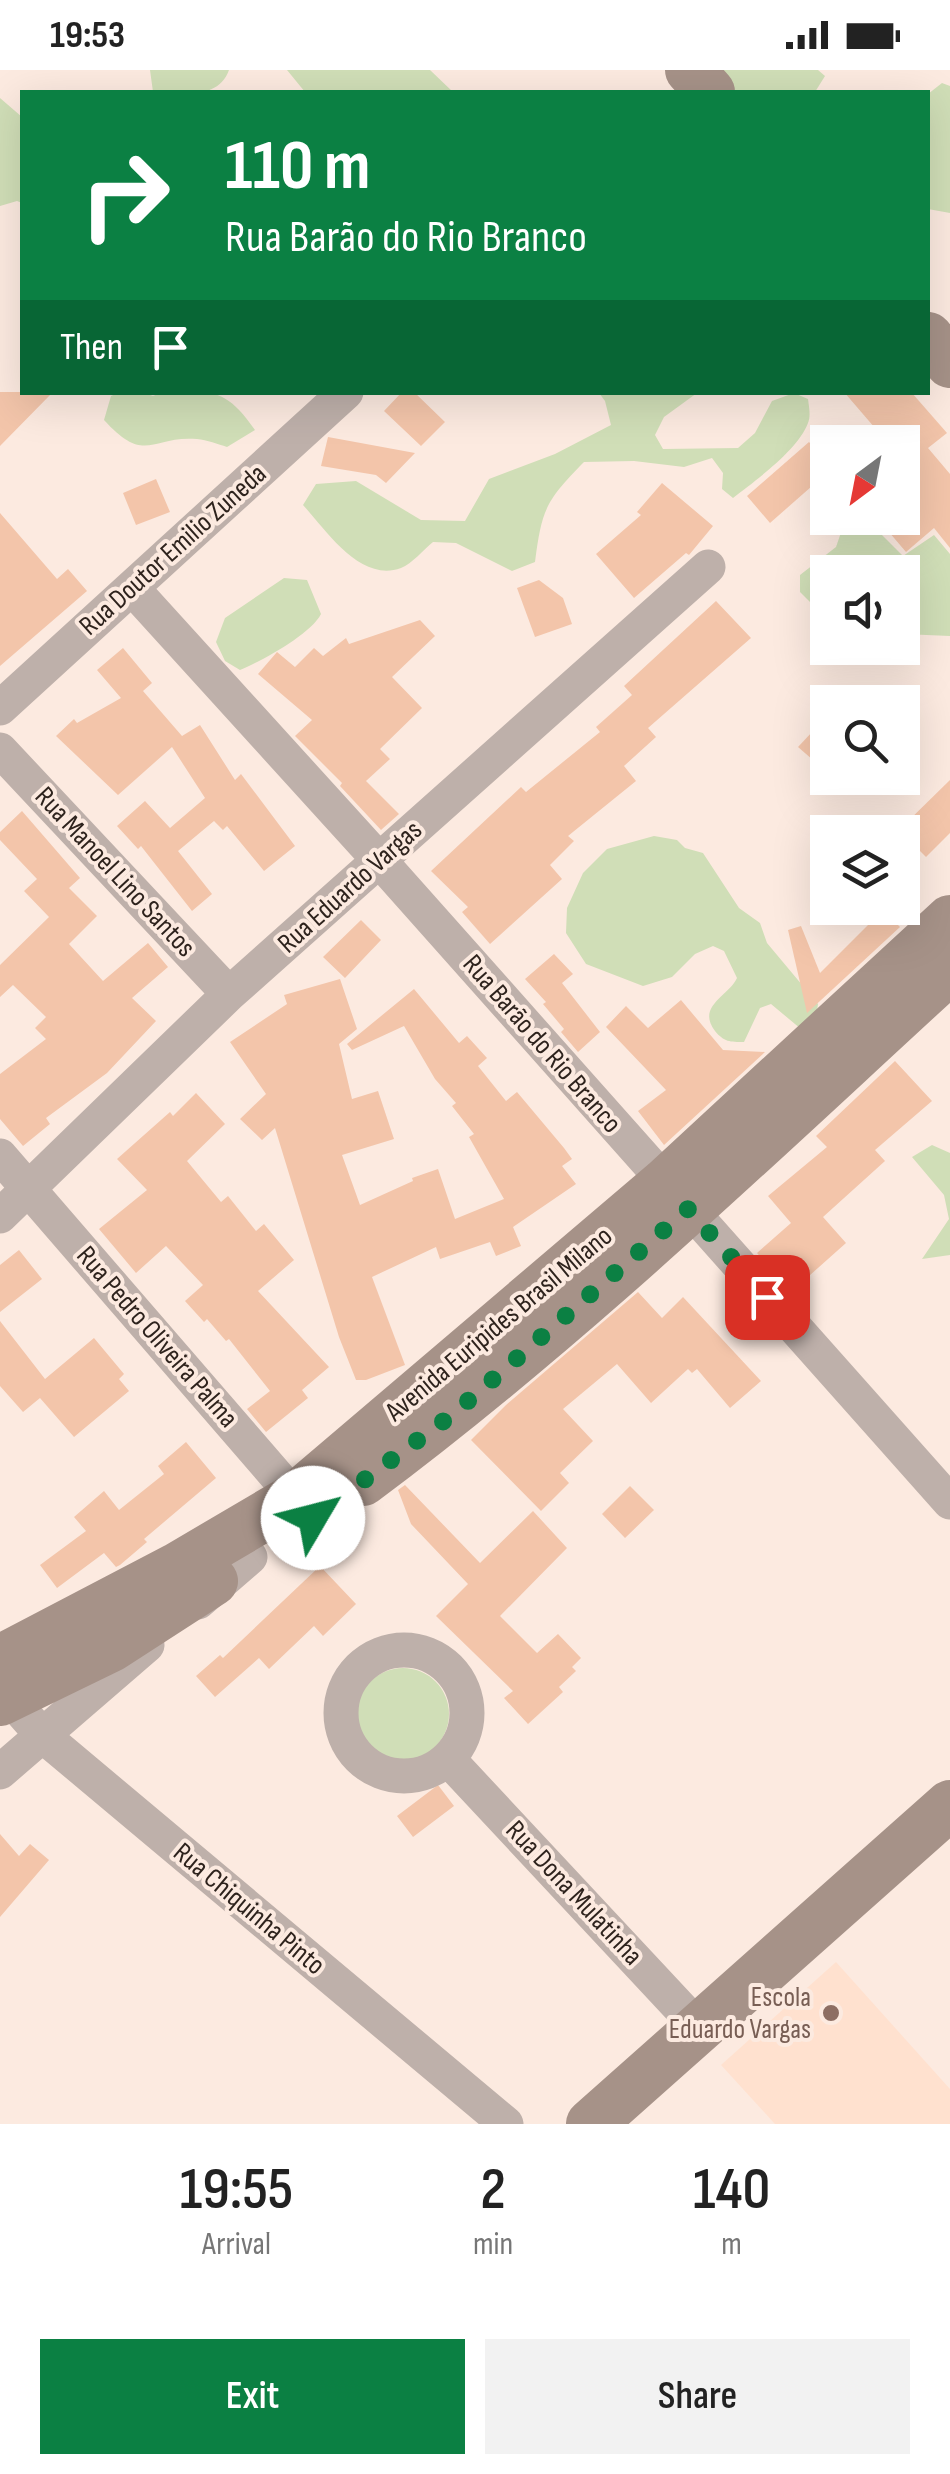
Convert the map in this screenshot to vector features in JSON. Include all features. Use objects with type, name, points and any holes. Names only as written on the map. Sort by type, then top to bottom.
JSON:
[{"type":"main road","points":[[930,340],[950,363]]},
{"type":"main road","name":"Avenida Euripides Brasil Milano","points":[[2,1686],[304,1508],[453,1414],[948,939]]},
{"type":"main road","name":"Avenida Euripides Brasil Milano","points":[[104,1628],[250,1557],[304,1508]]},
{"type":"main road","points":[[591,2124],[950,1805]]},
{"type":"street","name":"Rua Doutor Emilio Zuneda","points":[[0,708],[343,395]]},
{"type":"street","name":"Rua Eduardo Vargas","points":[[0,1216],[230,994],[708,567]]},
{"type":"street","name":"Rua Barão do Rio Branco","points":[[132,588],[950,1502]]},
{"type":"street","name":"Rua Manoel Lino Santos","points":[[0,750],[230,994]]},
{"type":"street","name":"Rua Pedro Oliveira Palma","points":[[0,1156],[304,1508]]},
{"type":"street","points":[[0,1772],[250,1557]]},
{"type":"street","points":[[42,1735],[104,1628]]},
{"type":"street","name":"Rua Chiquinha Pinto","points":[[2,1686],[42,1735],[506,2124]]},
{"type":"street","name":"Rua Dona Mulatinha","points":[[448,1759],[700,2028]]},
{"type":"shaded area","name":"Escola Eduardo Vargas","points":[[836,1962],[950,2089],[950,2124],[775,2124],[721,2065]]},
{"type":"green space","points":[[150,70],[229,70],[224,80],[209,90],[153,90]]},
{"type":"green space","points":[[287,70],[430,70],[451,90],[303,90]]},
{"type":"green space","points":[[714,70],[818,70],[825,76],[816,90],[731,90]]},
{"type":"green space","points":[[942,83],[950,86],[950,213],[930,209],[930,92]]},
{"type":"green space","points":[[0,98],[20,115],[20,202],[0,206]]},
{"type":"green space","points":[[218,395],[234,405],[255,430],[227,447],[197,439],[140,445],[118,434],[104,420],[111,396]]},
{"type":"green space","points":[[600,395],[694,395],[664,417],[655,435],[663,449],[738,448],[755,433],[772,401],[788,395],[808,399],[809,417],[803,433],[786,454],[733,498],[722,489],[723,473],[712,458],[684,467],[634,461],[584,462],[548,506],[535,562],[512,571],[456,543],[433,542],[401,568],[372,568],[345,552],[303,505],[316,484],[356,481],[421,520],[465,521],[489,479],[555,454],[611,425]]},
{"type":"green space","points":[[840,535],[882,535],[902,555],[826,555],[836,547]]},
{"type":"green space","points":[[934,535],[950,554],[950,636],[920,635],[920,555],[904,555]]},
{"type":"green space","points":[[810,567],[810,602],[800,592],[800,575]]},
{"type":"green space","points":[[284,578],[307,580],[321,614],[297,638],[240,670],[225,661],[216,642],[225,618]]},
{"type":"green space","points":[[654,836],[677,840],[685,848],[703,853],[739,908],[760,923],[767,943],[818,1004],[817,1011],[801,1029],[771,1004],[760,1008],[744,1042],[728,1041],[718,1035],[709,1015],[737,978],[724,951],[713,946],[695,954],[672,977],[643,986],[586,964],[566,933],[567,908],[583,873],[607,849]]},
{"type":"green space","points":[[932,1145],[950,1153],[950,1255],[922,1259],[949,1219],[944,1195],[912,1157]]},
{"type":"green space","points":[[403,1668],[421,1672],[435,1682],[445,1696],[449,1714],[445,1732],[435,1746],[421,1756],[403,1760],[385,1756],[371,1746],[361,1732],[357,1714],[361,1696],[371,1682],[385,1672]]},
{"type":"building","points":[[0,392],[50,395],[0,446]]},
{"type":"building","points":[[399,395],[417,395],[445,422],[421,446],[384,411]]},
{"type":"building","points":[[847,395],[914,395],[947,433],[928,448],[950,474],[950,548],[934,528],[906,552],[892,535],[920,535],[920,425],[872,425]]},
{"type":"building","points":[[328,437],[415,453],[386,483],[376,475],[321,466]]},
{"type":"building","points":[[810,443],[810,488],[770,523],[747,496]]},
{"type":"building","points":[[156,479],[170,512],[136,525],[123,493]]},
{"type":"building","points":[[662,483],[713,526],[689,555],[686,553],[634,598],[596,554],[641,515],[637,512]]},
{"type":"building","points":[[0,513],[57,579],[68,569],[87,591],[0,666]]},
{"type":"building","points":[[539,580],[563,598],[572,624],[535,637],[517,588]]},
{"type":"building","points":[[716,601],[751,638],[648,728],[656,737],[624,766],[636,781],[568,836],[574,841],[550,865],[562,879],[490,944],[462,912],[468,907],[431,871],[521,787],[526,792],[600,732],[596,727],[632,695],[624,686]]},
{"type":"building","points":[[420,620],[435,636],[392,677],[422,708],[380,749],[390,759],[366,781],[399,814],[381,830],[295,736],[312,720],[258,674],[277,652],[295,667],[314,648],[323,656],[346,638],[349,644]]},
{"type":"building","points":[[123,648],[152,683],[143,691],[182,736],[200,725],[235,780],[241,774],[295,846],[264,871],[227,826],[223,830],[214,821],[178,851],[212,894],[192,911],[141,846],[138,849],[117,826],[145,801],[170,828],[205,798],[172,747],[118,795],[56,736],[74,719],[77,723],[121,698],[97,670]]},
{"type":"building","points":[[810,734],[810,757],[798,747]]},
{"type":"building","points":[[950,780],[950,833],[926,857],[920,851],[920,815],[914,815]]},
{"type":"building","points":[[22,811],[80,878],[69,888],[97,916],[69,944],[103,981],[148,943],[168,967],[132,998],[156,1021],[107,1073],[46,1118],[50,1124],[23,1146],[0,1119],[0,1074],[46,1039],[35,1028],[46,1017],[13,985],[0,997],[0,965],[49,917],[24,891],[37,879],[0,840],[0,832]]},
{"type":"building","points":[[361,920],[381,940],[345,978],[323,957]]},
{"type":"building","points":[[868,925],[900,927],[807,1013],[788,930],[801,926],[820,973]]},
{"type":"building","points":[[554,954],[573,974],[562,983],[600,1032],[578,1052],[543,1004],[546,1002],[525,979]]},
{"type":"building","points":[[340,979],[357,1029],[339,1044],[352,1099],[378,1091],[394,1139],[342,1155],[360,1205],[438,1169],[455,1219],[504,1199],[469,1137],[474,1134],[452,1106],[456,1103],[435,1079],[404,1026],[352,1050],[347,1044],[414,989],[459,1043],[467,1036],[487,1058],[478,1066],[506,1101],[517,1092],[564,1148],[572,1159],[562,1166],[576,1184],[513,1227],[521,1246],[496,1256],[490,1242],[440,1259],[436,1247],[372,1277],[405,1365],[366,1380],[356,1380],[339,1337],[275,1128],[262,1140],[240,1119],[266,1094],[230,1042],[287,1004],[284,995]]},
{"type":"building","points":[[681,1000],[723,1050],[765,1052],[664,1145],[638,1111],[666,1090],[606,1027],[626,1006],[648,1028]]},
{"type":"building","points":[[895,1061],[932,1101],[875,1150],[885,1161],[823,1217],[846,1243],[791,1292],[757,1253],[791,1223],[768,1196],[827,1147],[816,1136]]},
{"type":"building","points":[[196,1093],[225,1124],[187,1161],[221,1202],[228,1196],[256,1231],[264,1224],[294,1260],[258,1291],[329,1367],[302,1390],[308,1398],[266,1432],[247,1409],[270,1391],[229,1339],[226,1341],[207,1319],[204,1322],[185,1301],[203,1285],[166,1246],[136,1273],[99,1229],[147,1190],[117,1159]]},
{"type":"building","points":[[19,1250],[42,1279],[0,1312],[0,1265]]},
{"type":"building","points":[[638,1292],[662,1318],[683,1297],[761,1381],[730,1408],[697,1369],[692,1373],[688,1369],[651,1403],[617,1364],[563,1409],[593,1441],[560,1473],[569,1483],[541,1511],[471,1440]]},
{"type":"building","points":[[0,1321],[45,1379],[94,1338],[124,1374],[119,1379],[129,1391],[74,1437],[40,1398],[23,1412],[0,1386]]},
{"type":"building","points":[[186,1442],[216,1478],[144,1539],[147,1542],[120,1565],[116,1567],[104,1553],[57,1588],[40,1565],[86,1531],[74,1517],[104,1491],[119,1510],[164,1474],[158,1466]]},
{"type":"building","points":[[405,1485],[480,1563],[533,1511],[567,1548],[500,1616],[537,1653],[558,1634],[581,1658],[572,1667],[576,1671],[559,1687],[563,1692],[528,1724],[504,1698],[513,1691],[436,1616],[468,1584],[411,1524],[398,1490]]},
{"type":"building","points":[[630,1486],[654,1510],[625,1538],[602,1514]]},
{"type":"building","points":[[320,1566],[356,1604],[323,1636],[314,1626],[269,1669],[259,1658],[215,1697],[196,1676],[220,1655],[223,1658]]},
{"type":"building","points":[[438,1785],[454,1806],[413,1837],[397,1816]]},
{"type":"building","points":[[0,1834],[19,1856],[30,1844],[49,1860],[0,1917]]},
{"type":"place","name":"Escola Eduardo Vargas","points":[[831,2013]]},
{"type":"route","points":[[313,1518],[453,1414],[688,1209],[767,1297]]}]
